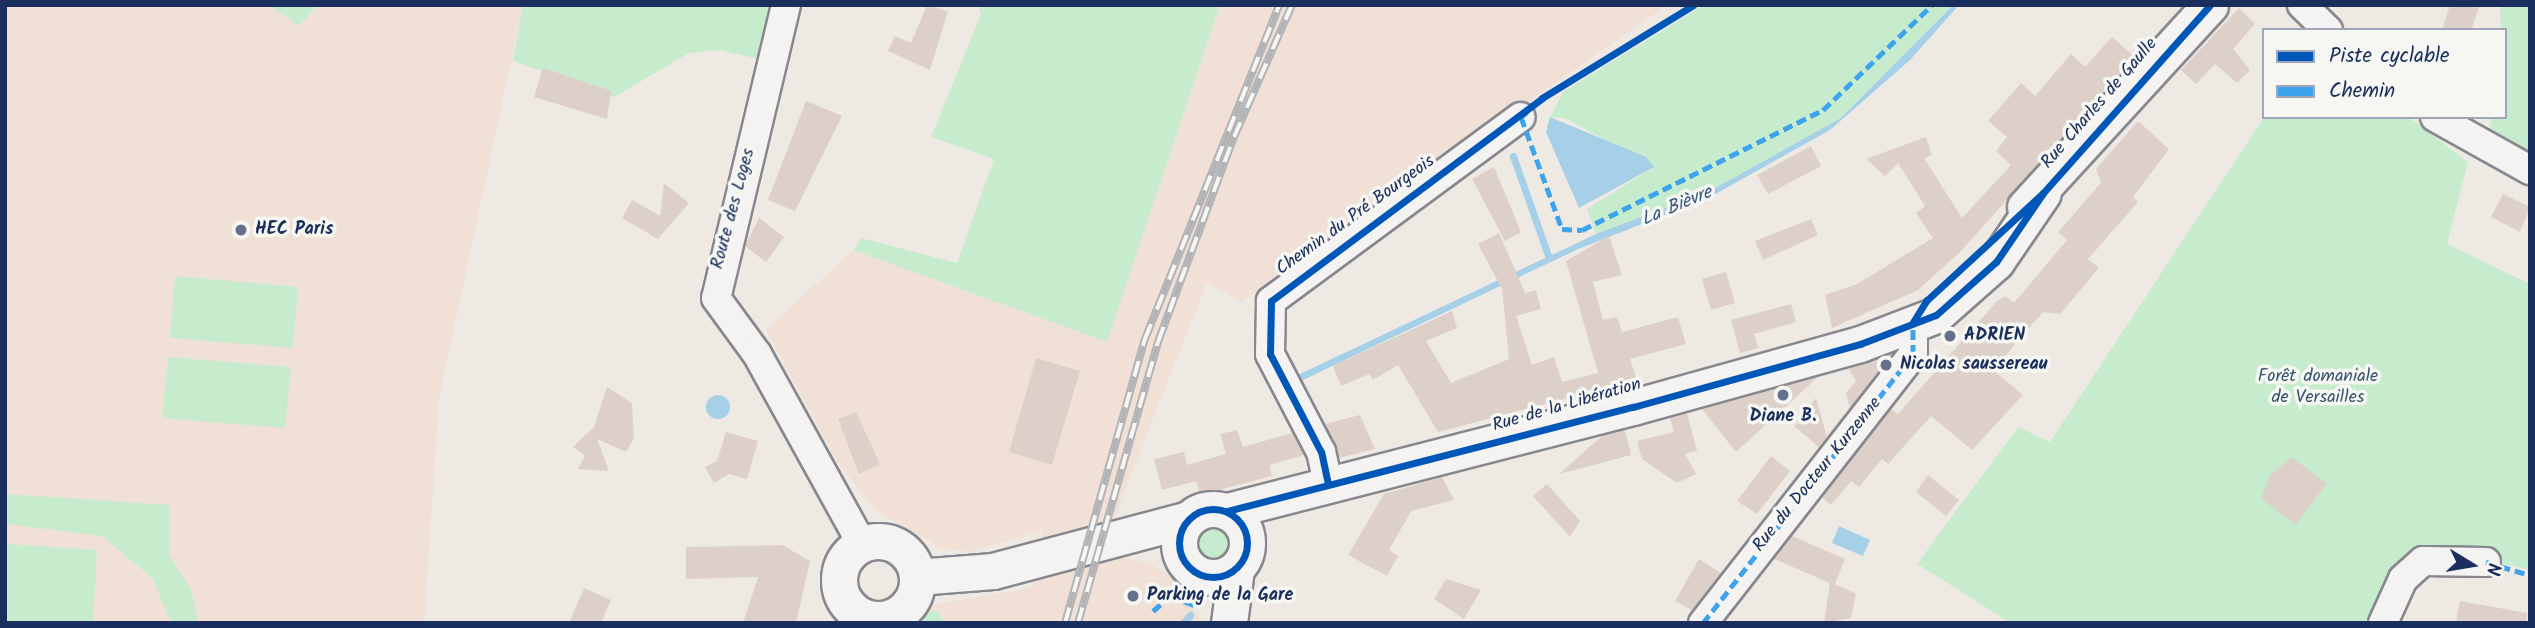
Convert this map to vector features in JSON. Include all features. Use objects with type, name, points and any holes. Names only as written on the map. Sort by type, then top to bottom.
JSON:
[{"type":"main road","name":"Rue Charles de Gaulle","points":[[1913,322],[1959,299],[1996,262],[2043,193],[2156,70],[2210,5]]},
{"type":"main road","name":"Rue Charles de Gaulle","points":[[2156,70],[2185,51],[2224,5]]},
{"type":"main road","name":"Rue de la Libération","points":[[1227,511],[1834,351],[1913,322]]},
{"type":"main road","name":"Rue de la Libération","points":[[1242,554],[1318,487]]},
{"type":"main road","points":[[917,577],[993,571],[1188,519],[1208,508],[1227,511],[1242,554],[1229,623]]},
{"type":"main road","points":[[1188,519],[1179,538],[1216,623]]},
{"type":"main road","points":[[1097,543],[1190,566],[1219,577],[1242,554]]},
{"type":"main road","points":[[862,544],[895,545],[910,558],[917,577],[913,597],[900,612],[881,620],[846,616],[840,591],[840,569],[862,544]]},
{"type":"street","name":"Route des Loges","points":[[786,5],[716,298],[757,354],[862,544]]},
{"type":"street","points":[[2302,5],[2326,28]]},
{"type":"street","name":"Chemin du Pré Bourgeois","points":[[1318,487],[1321,452],[1270,354],[1271,301],[1521,117]]},
{"type":"street","points":[[2439,119],[2530,170]]},
{"type":"street","name":"Rue du Docteur Kurzenne","points":[[1703,623],[1913,354],[1913,322]]},
{"type":"street","points":[[2383,623],[2403,579],[2423,561],[2486,562]]},
{"type":"shaded area","name":"HEC Paris","points":[[5,5],[268,5],[299,26],[318,5],[523,5],[439,399],[424,623],[5,623]]},
{"type":"shaded area","points":[[1220,5],[1667,5],[1242,302],[1207,283],[1120,502],[1109,556],[1147,562],[1175,579],[1203,623],[898,623],[910,609],[1033,587],[1043,530],[971,552],[941,548],[877,511],[840,466],[766,330],[853,250],[1107,342]]},
{"type":"green space","points":[[268,5],[318,5],[299,26]]},
{"type":"green space","points":[[523,5],[781,5],[767,61],[719,50],[689,53],[614,97],[513,61]]},
{"type":"green space","points":[[978,5],[1220,5],[1107,342],[853,250],[861,238],[957,263],[994,159],[931,137],[981,14]]},
{"type":"green space","points":[[1704,5],[1953,5],[1841,118],[1710,191],[1596,234],[1587,209],[1654,167],[1565,118],[1550,117],[1563,92]]},
{"type":"green space","points":[[2500,5],[2530,5],[2530,159],[2490,129],[2491,119],[2507,119],[2507,28],[2501,28]]},
{"type":"green space","name":"Forêt domaniale de Versailles","points":[[2263,119],[2411,119],[2468,162],[2447,244],[2530,284],[2530,570],[2437,548],[2399,563],[2371,623],[2011,623],[1917,564],[2018,427],[2050,442]]},
{"type":"green space","points":[[175,276],[298,287],[293,348],[170,338]]},
{"type":"green space","points":[[168,357],[291,367],[285,428],[162,418]]},
{"type":"green space","points":[[5,494],[170,505],[169,554],[191,590],[199,623],[171,623],[152,578],[102,536],[5,524]]},
{"type":"green space","points":[[1212,527],[1225,532],[1230,545],[1225,558],[1212,563],[1199,558],[1194,545],[1199,532]]},
{"type":"green space","points":[[5,544],[97,550],[93,623],[5,623]]},
{"type":"green space","points":[[936,611],[946,623],[902,623],[909,613]]},
{"type":"water","points":[[1953,5],[1959,5],[1910,60],[1830,130],[1710,197],[1576,250],[1303,380],[1294,394],[1300,374],[1596,234],[1710,191],[1841,118]]},
{"type":"water","points":[[1550,117],[1646,157],[1654,167],[1579,208],[1546,132]]},
{"type":"water","points":[[718,395],[729,402],[730,407],[723,418],[718,419],[707,412],[706,407],[713,396]]},
{"type":"water","points":[[1839,526],[1870,540],[1863,556],[1832,543]]},
{"type":"building","points":[[927,5],[948,11],[930,70],[888,51],[895,36],[911,43]]},
{"type":"building","points":[[2450,5],[2480,5],[2472,28],[2443,28]]},
{"type":"building","points":[[2239,8],[2255,24],[2233,49],[2250,70],[2237,83],[2215,64],[2196,84],[2181,70]]},
{"type":"building","points":[[2112,37],[2135,57],[1960,252],[1918,290],[1832,328],[1825,295],[1857,284],[1933,238],[1916,213],[1925,206],[1898,163],[1885,176],[1866,159],[1926,137],[1932,155],[1924,158],[1962,218],[2011,165],[1996,151],[2007,137],[1988,121],[2021,83],[2035,96],[2071,54],[2085,67]]},
{"type":"building","points":[[543,68],[611,91],[607,119],[534,97]]},
{"type":"building","points":[[806,101],[842,116],[795,211],[768,200]]},
{"type":"building","points":[[2138,121],[2169,149],[2133,197],[2138,202],[2088,259],[2099,268],[2060,314],[2043,312],[1993,370],[2023,395],[1972,450],[1931,416],[1888,464],[1882,459],[1859,487],[1851,481],[1831,505],[1822,497],[1891,409],[1898,414],[1997,301],[2006,296],[2014,303],[2067,240],[2058,232],[2101,183],[2096,169]]},
{"type":"building","points":[[1811,146],[1821,166],[1768,194],[1757,175]]},
{"type":"building","points":[[1494,167],[1521,232],[1505,241],[1472,179]]},
{"type":"building","points":[[664,183],[689,203],[658,239],[622,218],[632,200],[660,216]]},
{"type":"building","points":[[2503,194],[2530,207],[2520,232],[2491,217]]},
{"type":"building","points":[[759,218],[784,237],[766,262],[745,246]]},
{"type":"building","points":[[1811,219],[1818,235],[1763,260],[1755,241]]},
{"type":"building","points":[[1499,233],[1525,293],[1536,290],[1541,309],[1516,316],[1532,365],[1554,357],[1562,382],[1598,373],[1566,261],[1609,236],[1622,275],[1593,282],[1603,320],[1617,317],[1622,332],[1678,317],[1686,344],[1630,359],[1637,380],[1438,432],[1398,365],[1373,380],[1369,374],[1341,386],[1333,366],[1452,311],[1457,328],[1426,341],[1451,383],[1509,359],[1502,289],[1478,244]]},
{"type":"building","points":[[1726,272],[1735,303],[1711,310],[1702,279]]},
{"type":"building","points":[[1791,304],[1796,322],[1754,334],[1759,348],[1740,353],[1731,320]]},
{"type":"building","points":[[1892,353],[1850,408],[1846,393],[1856,381],[1849,369]]},
{"type":"building","points":[[1036,358],[1080,371],[1052,465],[1009,452]]},
{"type":"building","points":[[1818,377],[1736,452],[1702,409],[1754,394]]},
{"type":"building","points":[[607,387],[632,403],[634,438],[626,452],[597,439],[609,471],[578,469],[585,455],[573,447],[594,427]]},
{"type":"building","points":[[1816,398],[1827,437],[1819,447],[1794,426]]},
{"type":"building","points":[[856,412],[880,464],[859,474],[838,419]]},
{"type":"building","points":[[1687,413],[1697,451],[1685,454],[1696,474],[1677,483],[1642,459],[1637,441],[1674,432],[1670,418]]},
{"type":"building","points":[[1360,415],[1375,449],[1339,458],[1325,424]]},
{"type":"building","points":[[1237,430],[1243,447],[1292,433],[1304,455],[1269,465],[1272,476],[1200,495],[1196,481],[1162,490],[1154,459],[1184,452],[1187,465],[1226,454],[1220,434]]},
{"type":"building","points":[[1625,430],[1631,455],[1559,474],[1603,435]]},
{"type":"building","points":[[726,432],[758,441],[747,479],[729,474],[714,483],[705,467],[717,461]]},
{"type":"building","points":[[1771,456],[1790,471],[1757,514],[1737,501]]},
{"type":"building","points":[[2291,457],[2327,483],[2296,525],[2261,499],[2269,477]]},
{"type":"building","points":[[1928,475],[1959,500],[1946,516],[1916,492]]},
{"type":"building","points":[[1442,477],[1454,500],[1411,511],[1389,550],[1398,556],[1387,576],[1348,555],[1384,494]]},
{"type":"building","points":[[1547,484],[1580,521],[1570,537],[1533,496]]},
{"type":"building","points":[[1792,536],[1845,559],[1835,584],[1856,594],[1851,618],[1824,623],[1830,583],[1774,559]]},
{"type":"building","points":[[782,545],[810,561],[796,623],[743,623],[758,577],[686,579],[686,547]]},
{"type":"building","points":[[1699,559],[1721,573],[1692,610],[1675,601]]},
{"type":"building","points":[[1446,579],[1481,590],[1464,619],[1434,599]]},
{"type":"building","points":[[584,588],[611,600],[601,623],[569,623]]},
{"type":"building","points":[[2460,601],[2527,613],[2526,623],[2456,623]]},
{"type":"waterway","points":[[1513,156],[1549,258]]},
{"type":"waterway","name":"La Bièvre","points":[[1183,623],[1190,615]]},
{"type":"railway","points":[[1065,623],[1145,339],[1279,5]]},
{"type":"railway","points":[[1078,623],[1158,342],[1234,137],[1292,5]]},
{"type":"marked path","points":[[1527,112],[1521,117],[1562,229],[1582,230],[1823,110],[1932,5]]},
{"type":"marked path","points":[[1703,623],[1913,354],[1913,322]]},
{"type":"marked path","points":[[2486,562],[2530,575]]},
{"type":"marked path","points":[[1153,611],[1170,596],[1196,606]]},
{"type":"cycle path","points":[[1328,484],[1321,452],[1270,354],[1271,301],[1542,98],[1693,5]]},
{"type":"cycle path","points":[[1913,322],[1927,300],[2043,193],[2210,5]]},
{"type":"cycle path","points":[[1227,511],[1633,407],[1860,344],[1936,315],[1996,262],[2043,193]]},
{"type":"cycle path","points":[[1206,509],[1220,509],[1232,514],[1242,524],[1247,543],[1242,562],[1232,572],[1220,577],[1206,577],[1194,572],[1184,562],[1179,550],[1179,536],[1184,524],[1194,514],[1206,509]]},
{"type":"place","name":"HEC Paris","points":[[241,230]]},
{"type":"place","name":"ADRIEN","points":[[1950,336]]},
{"type":"place","name":"Nicolas saussereau","points":[[1886,365]]},
{"type":"place","name":"Diane B.","points":[[1783,395]]},
{"type":"place","name":"Parking de la Gare","points":[[1133,596]]}]
